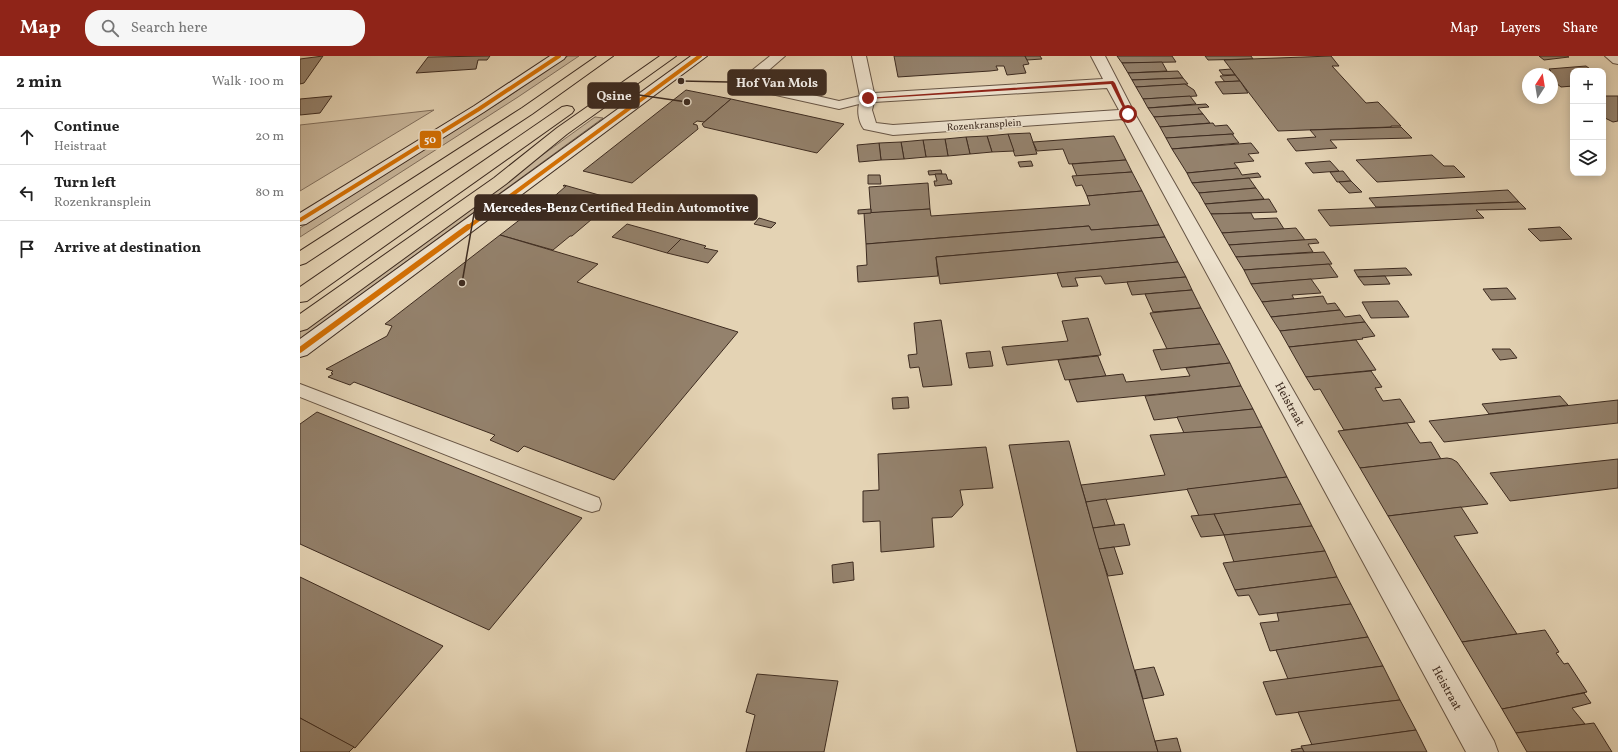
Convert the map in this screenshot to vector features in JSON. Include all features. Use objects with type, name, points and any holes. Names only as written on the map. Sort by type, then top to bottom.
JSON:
[{"type":"highway","points":[[527,111],[586,56]]},
{"type":"highway","points":[[300,259],[527,111],[606,56]]},
{"type":"highway","points":[[527,111],[579,84],[622,56]]},
{"type":"highway","points":[[300,296],[499,156],[648,56]]},
{"type":"highway","points":[[300,324],[500,181],[562,131],[669,56]]},
{"type":"highway","points":[[499,156],[562,131]]},
{"type":"street","points":[[300,220],[479,109],[559,56]]},
{"type":"street","points":[[300,350],[700,56]]},
{"type":"street","points":[[778,56],[744,84],[839,105],[868,98],[1113,83]]},
{"type":"street","name":"Rozenkransplein","points":[[859,56],[868,98],[865,110],[869,126],[893,130],[1128,114]]},
{"type":"street","name":"Heistraat","points":[[1098,56],[1128,114],[1483,752]]},
{"type":"street","points":[[1612,56],[1618,60]]},
{"type":"lane","points":[[300,390],[592,504]]},
{"type":"shaded area","points":[[568,56],[579,56],[300,237],[300,228],[500,102]]},
{"type":"shaded area","points":[[434,110],[300,191],[300,125]]},
{"type":"shaded area","points":[[595,117],[603,118],[300,339],[300,330]]},
{"type":"building","points":[[323,56],[304,83],[300,84],[300,59]]},
{"type":"building","points":[[490,56],[487,60],[478,60],[476,69],[416,73],[428,57]]},
{"type":"building","points":[[894,56],[1025,56],[1029,64],[1023,65],[1026,73],[1007,75],[1004,66],[996,66],[998,70],[898,77]]},
{"type":"building","points":[[1025,56],[1040,56],[1042,59],[1027,60]]},
{"type":"building","points":[[1117,56],[1172,56],[1176,62],[1122,63]]},
{"type":"building","points":[[1205,56],[1251,56],[1253,59],[1208,60]]},
{"type":"building","points":[[1331,56],[1339,66],[1332,66],[1366,103],[1378,102],[1401,126],[1278,131],[1224,60]]},
{"type":"building","points":[[1539,56],[1567,56],[1569,57],[1544,60]]},
{"type":"building","points":[[1162,62],[1167,71],[1128,73],[1122,63]]},
{"type":"building","points":[[1586,66],[1589,68],[1570,68],[1570,86],[1561,87],[1558,85],[1558,68]]},
{"type":"building","points":[[1231,69],[1235,75],[1223,75],[1219,70]]},
{"type":"building","points":[[1178,71],[1183,78],[1132,80],[1128,73]]},
{"type":"building","points":[[1235,75],[1240,81],[1225,82],[1220,76]]},
{"type":"building","points":[[1183,78],[1188,84],[1136,87],[1132,80]]},
{"type":"building","points":[[1240,81],[1248,93],[1223,94],[1215,82]]},
{"type":"building","points":[[1185,84],[1194,90],[1197,96],[1143,99],[1136,87]]},
{"type":"building","points":[[686,90],[731,99],[704,122],[697,121],[693,124],[697,125],[698,129],[632,183],[583,171]]},
{"type":"building","points":[[332,96],[320,113],[300,115],[300,99]]},
{"type":"building","points":[[1190,96],[1196,104],[1148,108],[1143,99]]},
{"type":"building","points":[[1606,96],[1618,96],[1618,121],[1613,122],[1606,118]]},
{"type":"building","points":[[731,99],[844,124],[817,153],[704,127],[702,124]]},
{"type":"building","points":[[1206,104],[1209,107],[1198,108],[1203,114],[1154,117],[1148,108]]},
{"type":"building","points":[[1203,114],[1210,123],[1160,127],[1154,117]]},
{"type":"building","points":[[1213,123],[1215,126],[1227,125],[1234,134],[1166,138],[1160,127]]},
{"type":"building","points":[[1401,127],[1412,138],[1330,140],[1337,148],[1296,151],[1287,139],[1316,137],[1310,130]]},
{"type":"building","points":[[1030,133],[1037,154],[1015,156],[1008,134]]},
{"type":"building","points":[[1008,134],[1014,151],[992,152],[987,136]]},
{"type":"building","points":[[1232,134],[1239,143],[1172,149],[1166,138]]},
{"type":"building","points":[[987,136],[992,152],[970,154],[966,137]]},
{"type":"building","points":[[1114,136],[1126,160],[1069,164],[1063,149],[1037,151],[1033,142]]},
{"type":"building","points":[[966,137],[970,154],[948,156],[945,139]]},
{"type":"building","points":[[945,139],[948,156],[926,157],[923,140]]},
{"type":"building","points":[[923,140],[926,157],[904,159],[901,142]]},
{"type":"building","points":[[901,142],[904,159],[881,160],[879,143]]},
{"type":"building","points":[[879,143],[881,160],[859,162],[857,145]]},
{"type":"building","points":[[1251,143],[1259,153],[1248,154],[1254,161],[1234,163],[1238,168],[1187,173],[1172,149]]},
{"type":"building","points":[[1432,155],[1444,166],[1454,166],[1465,177],[1377,182],[1356,160]]},
{"type":"building","points":[[1126,160],[1132,172],[1077,176],[1072,164]]},
{"type":"building","points":[[1031,161],[1033,166],[1020,167],[1018,162]]},
{"type":"building","points":[[1330,161],[1339,171],[1313,173],[1305,163]]},
{"type":"building","points":[[1238,168],[1242,175],[1258,173],[1261,177],[1192,183],[1187,173]]},
{"type":"building","points":[[941,170],[942,174],[929,175],[928,171]]},
{"type":"building","points":[[1343,171],[1351,181],[1337,182],[1330,172]]},
{"type":"building","points":[[1132,172],[1142,191],[1087,196],[1082,185],[1076,186],[1072,176]]},
{"type":"building","points":[[935,174],[946,174],[948,180],[951,180],[952,184],[935,186],[934,181],[937,181]]},
{"type":"building","points":[[868,175],[880,175],[881,184],[868,184]]},
{"type":"building","points":[[1249,178],[1256,188],[1199,193],[1192,183]]},
{"type":"building","points":[[1351,181],[1362,192],[1349,193],[1339,182]]},
{"type":"building","points":[[928,183],[930,209],[871,213],[869,187]]},
{"type":"building","points":[[564,185],[613,199],[595,215],[544,201],[549,201],[566,186],[563,186]]},
{"type":"building","points":[[1256,188],[1264,199],[1205,204],[1199,193]]},
{"type":"building","points":[[1508,190],[1519,202],[1376,207],[1369,198]]},
{"type":"building","points":[[1142,191],[1159,225],[1091,230],[1089,226],[866,244],[864,213],[930,209],[931,216],[1090,205],[1087,196]]},
{"type":"building","points":[[1269,199],[1277,212],[1211,214],[1205,204]]},
{"type":"building","points":[[544,201],[595,215],[572,236],[553,250],[500,235]]},
{"type":"building","points":[[1519,202],[1526,209],[1476,210],[1484,218],[1330,226],[1318,210]]},
{"type":"building","points":[[871,209],[871,213],[858,214],[858,210]]},
{"type":"building","points":[[1251,213],[1254,219],[1277,218],[1284,229],[1222,233],[1211,214]]},
{"type":"building","points":[[759,218],[776,223],[771,228],[754,224]]},
{"type":"building","points":[[627,224],[681,239],[667,253],[612,237]]},
{"type":"building","points":[[1159,225],[1165,237],[936,257],[938,276],[858,282],[857,266],[867,265],[866,244],[1089,226],[1091,230]]},
{"type":"building","points":[[1560,227],[1572,239],[1540,241],[1528,229]]},
{"type":"building","points":[[1296,228],[1305,240],[1229,245],[1222,233]]},
{"type":"building","points":[[500,235],[598,264],[577,282],[738,332],[614,480],[524,446],[518,452],[490,440],[495,435],[354,382],[350,385],[328,377],[333,374],[331,373],[333,371],[326,369],[387,336],[392,326],[385,324]]},
{"type":"building","points":[[1165,237],[1178,262],[940,284],[936,257]]},
{"type":"building","points":[[681,239],[706,246],[704,248],[718,251],[708,263],[667,253]]},
{"type":"building","points":[[1316,239],[1319,243],[1308,244],[1313,252],[1236,257],[1229,245]]},
{"type":"building","points":[[1324,252],[1332,264],[1244,270],[1236,257]]},
{"type":"building","points":[[1178,262],[1186,277],[1105,284],[1101,276],[1075,278],[1078,286],[1062,287],[1057,273]]},
{"type":"building","points":[[1329,264],[1338,277],[1251,284],[1244,270]]},
{"type":"building","points":[[1406,268],[1412,275],[1358,277],[1354,270]]},
{"type":"building","points":[[1385,276],[1390,284],[1364,285],[1358,277]]},
{"type":"building","points":[[1186,277],[1192,290],[1132,295],[1127,282]]},
{"type":"building","points":[[1311,279],[1321,293],[1292,295],[1294,299],[1262,302],[1251,284]]},
{"type":"building","points":[[1507,288],[1516,299],[1491,300],[1483,289]]},
{"type":"building","points":[[1192,290],[1201,308],[1153,312],[1145,294]]},
{"type":"building","points":[[1323,296],[1327,304],[1335,303],[1340,310],[1271,317],[1262,302]]},
{"type":"building","points":[[1398,301],[1409,317],[1371,318],[1362,302]]},
{"type":"building","points":[[1201,308],[1220,344],[1167,349],[1150,313]]},
{"type":"building","points":[[1340,310],[1345,317],[1360,315],[1365,322],[1280,331],[1271,317]]},
{"type":"building","points":[[1088,318],[1101,355],[1007,365],[1002,347],[1068,341],[1062,321]]},
{"type":"building","points":[[941,320],[952,385],[923,387],[919,367],[910,368],[908,355],[917,354],[914,323]]},
{"type":"building","points":[[1365,322],[1375,336],[1362,338],[1363,339],[1289,347],[1280,331]]},
{"type":"building","points":[[1356,340],[1376,370],[1306,377],[1289,347]]},
{"type":"building","points":[[1220,344],[1230,363],[1161,370],[1153,350]]},
{"type":"building","points":[[1492,349],[1510,349],[1517,358],[1500,360]]},
{"type":"building","points":[[990,351],[993,366],[969,368],[966,353]]},
{"type":"building","points":[[1098,356],[1106,376],[1065,380],[1058,360]]},
{"type":"building","points":[[1230,363],[1241,386],[1077,402],[1069,380],[1123,374],[1126,382],[1190,376],[1186,368]]},
{"type":"building","points":[[1371,371],[1382,387],[1375,388],[1383,401],[1400,399],[1415,422],[1344,430],[1320,389],[1314,390],[1306,377]]},
{"type":"building","points":[[1241,386],[1253,409],[1154,420],[1145,396]]},
{"type":"building","points":[[1560,396],[1568,405],[1489,414],[1482,404]]},
{"type":"building","points":[[908,397],[909,408],[893,409],[892,398]]},
{"type":"building","points":[[1618,400],[1618,423],[1444,442],[1429,421]]},
{"type":"building","points":[[1253,409],[1262,427],[1184,433],[1177,417]]},
{"type":"building","points":[[317,412],[582,518],[489,630],[300,544],[300,424]]},
{"type":"building","points":[[1407,423],[1420,443],[1431,442],[1441,459],[1360,468],[1338,431]]},
{"type":"building","points":[[1262,427],[1287,477],[1086,502],[1081,485],[1165,475],[1150,435]]},
{"type":"building","points":[[1069,441],[1158,752],[1077,752],[1009,445]]},
{"type":"building","points":[[986,447],[993,488],[960,490],[963,505],[952,517],[932,518],[934,547],[881,552],[880,521],[863,522],[863,491],[879,490],[878,454]]},
{"type":"building","points":[[1447,458],[1457,462],[1488,504],[1388,516],[1360,468]]},
{"type":"building","points":[[1618,459],[1618,488],[1510,501],[1490,473]]},
{"type":"building","points":[[1287,477],[1301,504],[1199,516],[1187,489]]},
{"type":"building","points":[[1106,499],[1115,525],[1093,528],[1086,502]]},
{"type":"building","points":[[1301,504],[1312,526],[1224,535],[1214,514]]},
{"type":"building","points":[[1461,507],[1478,533],[1454,536],[1517,634],[1462,642],[1388,516]]},
{"type":"building","points":[[1214,514],[1224,535],[1201,537],[1191,516]]},
{"type":"building","points":[[1124,524],[1130,545],[1099,549],[1093,528]]},
{"type":"building","points":[[1312,526],[1325,551],[1234,562],[1224,535]]},
{"type":"building","points":[[1114,547],[1123,574],[1108,576],[1099,549]]},
{"type":"building","points":[[1325,551],[1337,577],[1235,590],[1223,563]]},
{"type":"building","points":[[853,562],[854,580],[833,583],[832,565]]},
{"type":"building","points":[[300,577],[443,646],[355,748],[300,718]]},
{"type":"building","points":[[1337,577],[1351,604],[1259,615],[1249,595],[1238,596],[1235,590]]},
{"type":"building","points":[[1351,604],[1368,637],[1270,651],[1260,623],[1279,621],[1277,613]]},
{"type":"building","points":[[1545,630],[1559,652],[1556,653],[1564,664],[1568,663],[1587,692],[1502,709],[1462,642]]},
{"type":"building","points":[[1368,637],[1383,666],[1288,679],[1276,650]]},
{"type":"building","points":[[1383,666],[1400,700],[1276,715],[1263,682]]},
{"type":"building","points":[[1154,667],[1164,695],[1143,699],[1135,670]]},
{"type":"building","points":[[757,674],[838,681],[824,752],[746,752],[755,715],[746,712]]},
{"type":"building","points":[[1584,693],[1591,703],[1572,708],[1585,724],[1516,733],[1502,709]]},
{"type":"building","points":[[1400,700],[1416,730],[1312,745],[1298,712]]},
{"type":"building","points":[[300,718],[354,747],[349,752],[300,752]]},
{"type":"building","points":[[1594,723],[1612,752],[1527,752],[1516,733]]},
{"type":"building","points":[[1416,730],[1427,752],[1304,752],[1301,746]]},
{"type":"building","points":[[1177,738],[1181,752],[1158,752],[1155,741]]},
{"type":"building","points":[[1302,748],[1304,752],[1292,752],[1291,750]]},
{"type":"transit line","name":"50","points":[[300,220],[479,109],[559,56]]},
{"type":"transit line","name":"50","points":[[300,350],[700,56]]},
{"type":"place","name":"Hof Van Mols","points":[[681,81]]},
{"type":"place","name":"Qsine","points":[[687,102]]},
{"type":"place","name":"Mercedes-Benz Certified Hedin Automotive","points":[[462,283]]},
{"type":"route","points":[[868,98],[1113,83],[1128,114]]}]
